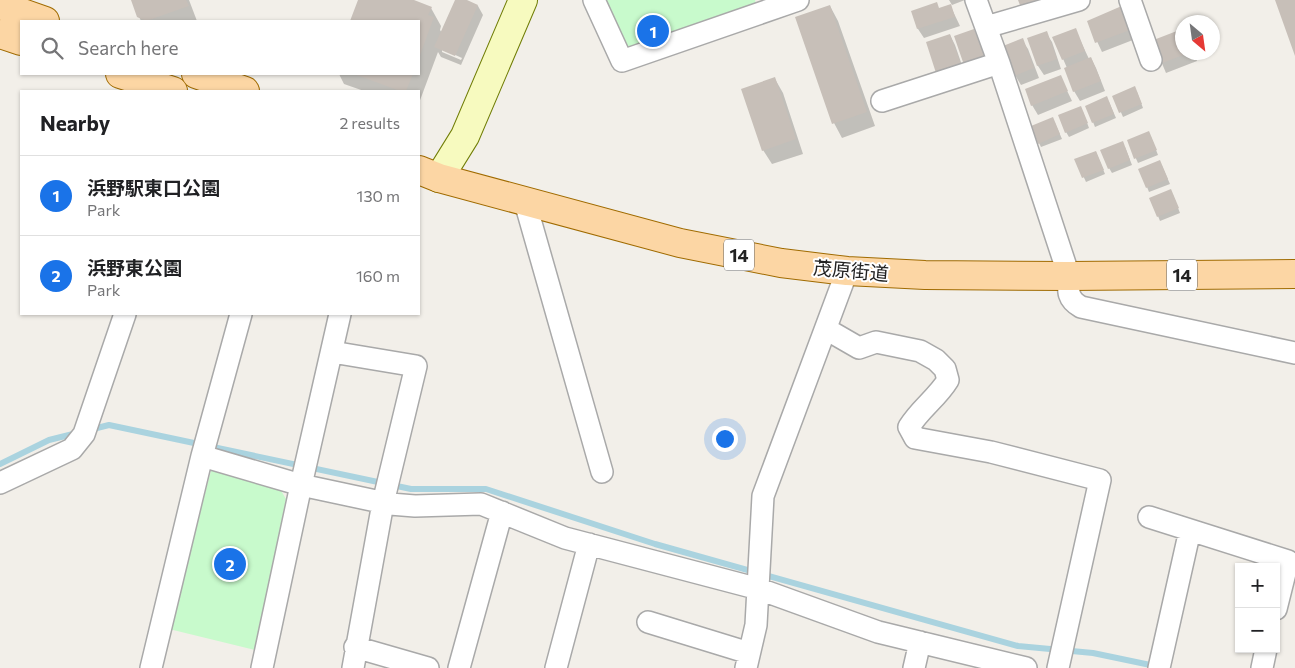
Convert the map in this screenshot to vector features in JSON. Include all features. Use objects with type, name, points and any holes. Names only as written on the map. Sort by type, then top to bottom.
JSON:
[{"type":"main road","points":[[0,5],[42,20]]},
{"type":"main road","points":[[0,34],[20,41]]},
{"type":"main road","points":[[123,75],[170,90]]},
{"type":"main road","points":[[198,80],[241,90]]},
{"type":"main road","name":"茂原街道","points":[[429,174],[525,202],[700,248],[781,263],[847,271],[925,275],[1068,276],[1295,274]]},
{"type":"street","points":[[429,174],[449,131],[503,0]]},
{"type":"street","points":[[429,174],[465,136],[523,0]]},
{"type":"street","points":[[594,0],[622,61],[764,6],[798,0]]},
{"type":"street","points":[[976,0],[999,63],[1068,276],[1068,293],[1073,303],[1081,307],[1295,352]]},
{"type":"street","points":[[986,28],[1079,0]]},
{"type":"street","points":[[1130,0],[1151,60]]},
{"type":"street","points":[[882,101],[999,63]]},
{"type":"street","points":[[525,202],[602,472]]},
{"type":"street","points":[[648,622],[747,661],[756,625],[762,496],[847,271]]},
{"type":"street","points":[[0,483],[72,449],[84,434],[124,315]]},
{"type":"street","points":[[151,668],[202,456],[241,315]]},
{"type":"street","points":[[262,668],[340,315]]},
{"type":"street","points":[[826,328],[859,348],[876,342],[920,351],[936,360],[945,369],[948,380],[941,392],[915,418],[909,428],[915,438],[991,452],[1100,480],[1058,668]]},
{"type":"street","points":[[332,352],[416,366],[383,503],[354,658],[428,668]]},
{"type":"street","points":[[202,456],[301,485],[383,503],[415,506],[481,504],[565,538],[759,589],[878,632],[1026,668]]},
{"type":"street","points":[[459,668],[502,512]]},
{"type":"street","points":[[1149,517],[1288,561],[1276,608]]},
{"type":"street","points":[[1159,668],[1190,530]]},
{"type":"street","points":[[556,668],[589,544]]},
{"type":"street","points":[[914,668],[920,642]]},
{"type":"street","points":[[1262,668],[1265,653]]},
{"type":"green space","points":[[605,0],[755,0],[757,7],[626,52]]},
{"type":"green space","points":[[212,467],[276,482],[286,499],[255,650],[169,629]]},
{"type":"building","points":[[131,0],[186,0],[189,6],[149,20],[137,17]]},
{"type":"building","points":[[358,0],[414,0],[432,7],[428,15],[434,17],[420,55],[420,20],[350,20]]},
{"type":"building","points":[[455,0],[467,0],[478,5],[455,56],[434,47]]},
{"type":"building","points":[[1018,0],[1045,0],[1023,13]]},
{"type":"building","points":[[1275,0],[1295,0],[1295,56]]},
{"type":"building","points":[[937,2],[939,8],[951,4],[955,17],[917,29],[911,11]]},
{"type":"building","points":[[830,5],[867,112],[832,124],[795,17]]},
{"type":"building","points":[[1124,5],[1133,29],[1095,43],[1087,21]]},
{"type":"building","points":[[1076,28],[1085,51],[1062,60],[1052,37]]},
{"type":"building","points":[[974,29],[985,57],[964,65],[954,36]]},
{"type":"building","points":[[1047,31],[1057,59],[1037,66],[1027,38]]},
{"type":"building","points":[[1175,32],[1175,58],[1160,64],[1151,41]]},
{"type":"building","points":[[950,34],[961,64],[936,73],[926,42]]},
{"type":"building","points":[[1023,38],[1034,68],[1014,76],[1003,46]]},
{"type":"building","points":[[1091,57],[1101,81],[1073,92],[1064,68]]},
{"type":"building","points":[[357,75],[413,75],[406,90],[397,90]]},
{"type":"building","points":[[1061,75],[1068,91],[1031,106],[1025,89]]},
{"type":"building","points":[[775,77],[796,139],[762,151],[741,89]]},
{"type":"building","points":[[1135,86],[1142,104],[1119,113],[1112,96]]},
{"type":"building","points":[[1107,96],[1114,114],[1092,123],[1085,106]]},
{"type":"building","points":[[1081,106],[1088,123],[1065,133],[1058,115]]},
{"type":"building","points":[[1053,117],[1060,134],[1038,144],[1031,126]]},
{"type":"building","points":[[1149,131],[1157,150],[1134,159],[1127,140]]},
{"type":"building","points":[[1123,141],[1130,160],[1108,169],[1100,150]]},
{"type":"building","points":[[1096,151],[1104,170],[1082,178],[1074,159]]},
{"type":"building","points":[[1160,160],[1168,179],[1146,188],[1138,169]]},
{"type":"building","points":[[1171,189],[1179,208],[1157,217],[1149,198]]},
{"type":"waterway","points":[[89,430],[109,425],[411,489],[486,489],[655,544],[1018,646],[1093,653],[1155,666]]},
{"type":"waterway","points":[[0,464],[49,440],[77,433]]},
{"type":"place","name":"浜野駅東口公園","points":[[653,31]]},
{"type":"place","name":"浜野東公園","points":[[230,564]]}]
